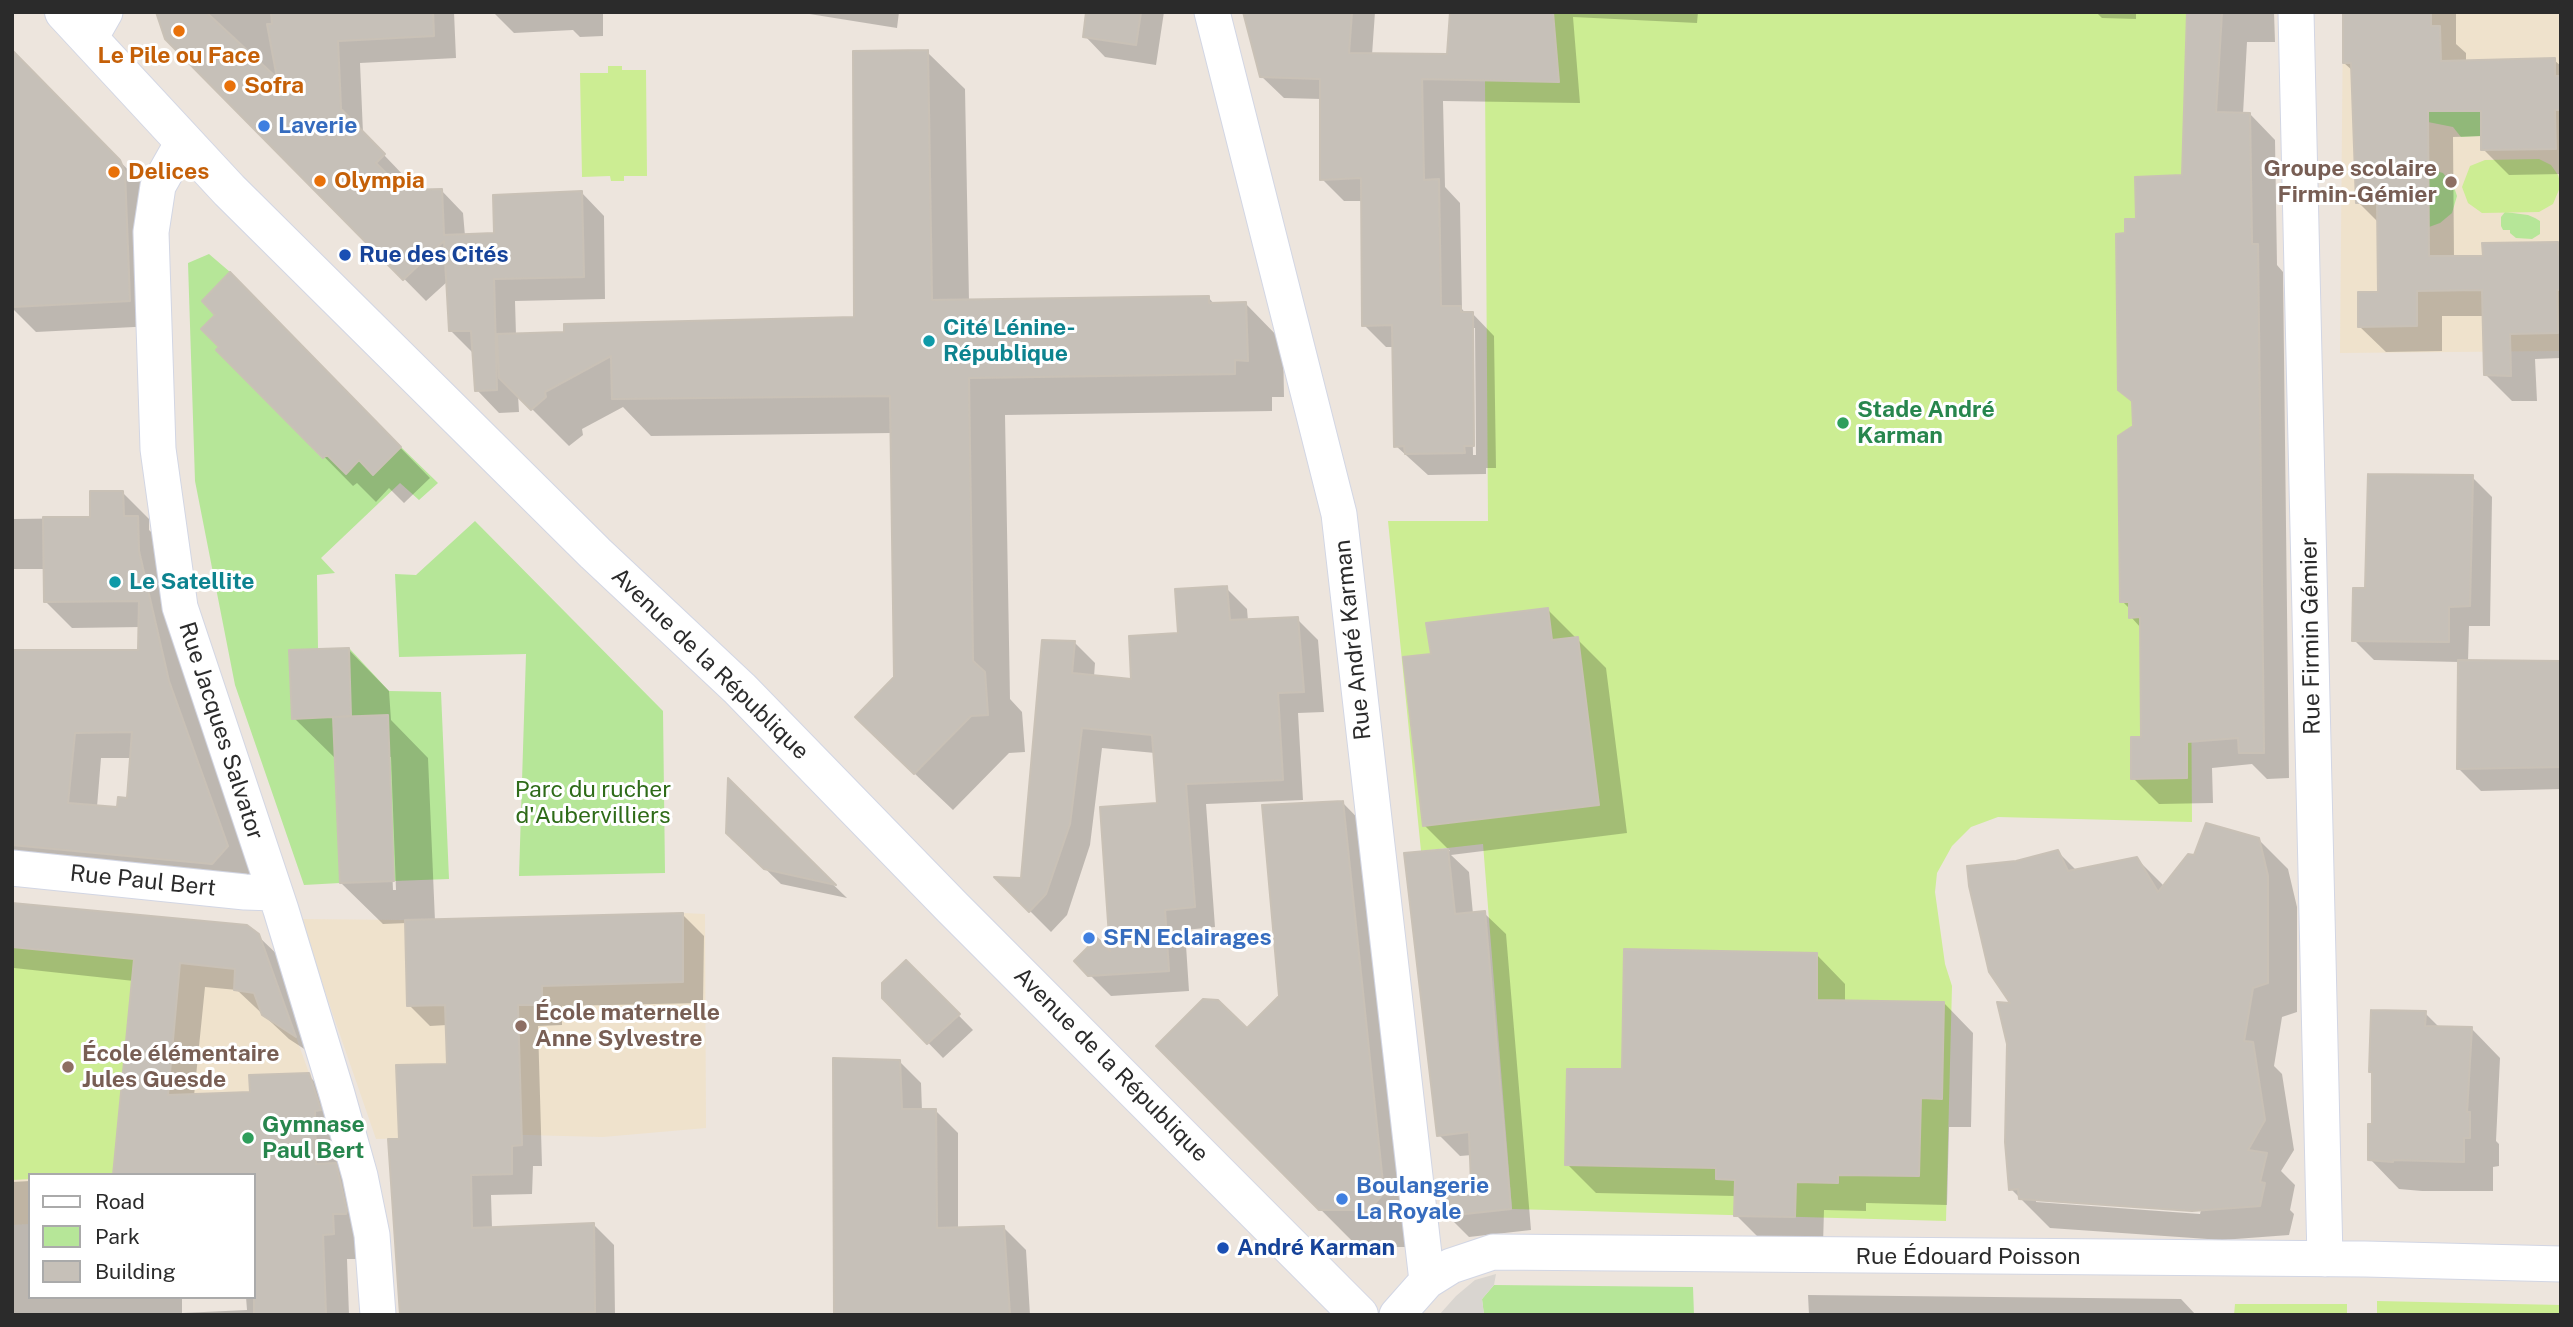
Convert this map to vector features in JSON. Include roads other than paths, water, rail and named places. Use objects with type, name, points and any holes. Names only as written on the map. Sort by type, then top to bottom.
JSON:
[{"type":"main road","name":"Avenue de la République","points":[[64,12],[97,26],[184,140],[229,190],[595,553],[740,689],[1359,1315]]},
{"type":"street","name":"Rue André Karman","points":[[1212,12],[1339,514],[1427,1281]]},
{"type":"street","name":"Rue Firmin Gémier","points":[[2296,12],[2325,1259]]},
{"type":"street","name":"Rue Jacques Salvator","points":[[184,140],[159,186],[151,232],[160,471],[180,607],[274,893],[360,1176],[372,1235],[378,1315]]},
{"type":"street","name":"Rue Paul Bert","points":[[12,868],[274,893]]},
{"type":"street","name":"Rue Édouard Poisson","points":[[1397,1315],[1427,1281],[1451,1266],[1493,1252],[2325,1259],[2561,1264]]},
{"type":"place","name":"Le Pile ou Face","points":[[179,31]]},
{"type":"place","name":"Sofra","points":[[230,86]]},
{"type":"place","name":"Laverie","points":[[264,126]]},
{"type":"place","name":"Delices","points":[[114,172]]},
{"type":"place","name":"Olympia","points":[[320,181]]},
{"type":"place","name":"Groupe scolaire Firmin-Gémier","points":[[2451,182]]},
{"type":"place","name":"Rue des Cités","points":[[345,255]]},
{"type":"place","name":"Cité Lénine- République","points":[[929,341]]},
{"type":"place","name":"Stade André Karman","points":[[1843,423]]},
{"type":"place","name":"Le Satellite","points":[[115,582]]},
{"type":"place","name":"SFN Eclairages","points":[[1089,938]]},
{"type":"place","name":"École maternelle Anne Sylvestre","points":[[521,1026]]},
{"type":"place","name":"École élémentaire Jules Guesde","points":[[68,1067]]},
{"type":"place","name":"Gymnase Paul Bert","points":[[248,1138]]},
{"type":"place","name":"Boulangerie La Royale","points":[[1342,1199]]},
{"type":"place","name":"André Karman","points":[[1223,1248]]},
{"type":"park label","name":"Parc du rucher d'Aubervilliers","points":[[593,803]]}]
